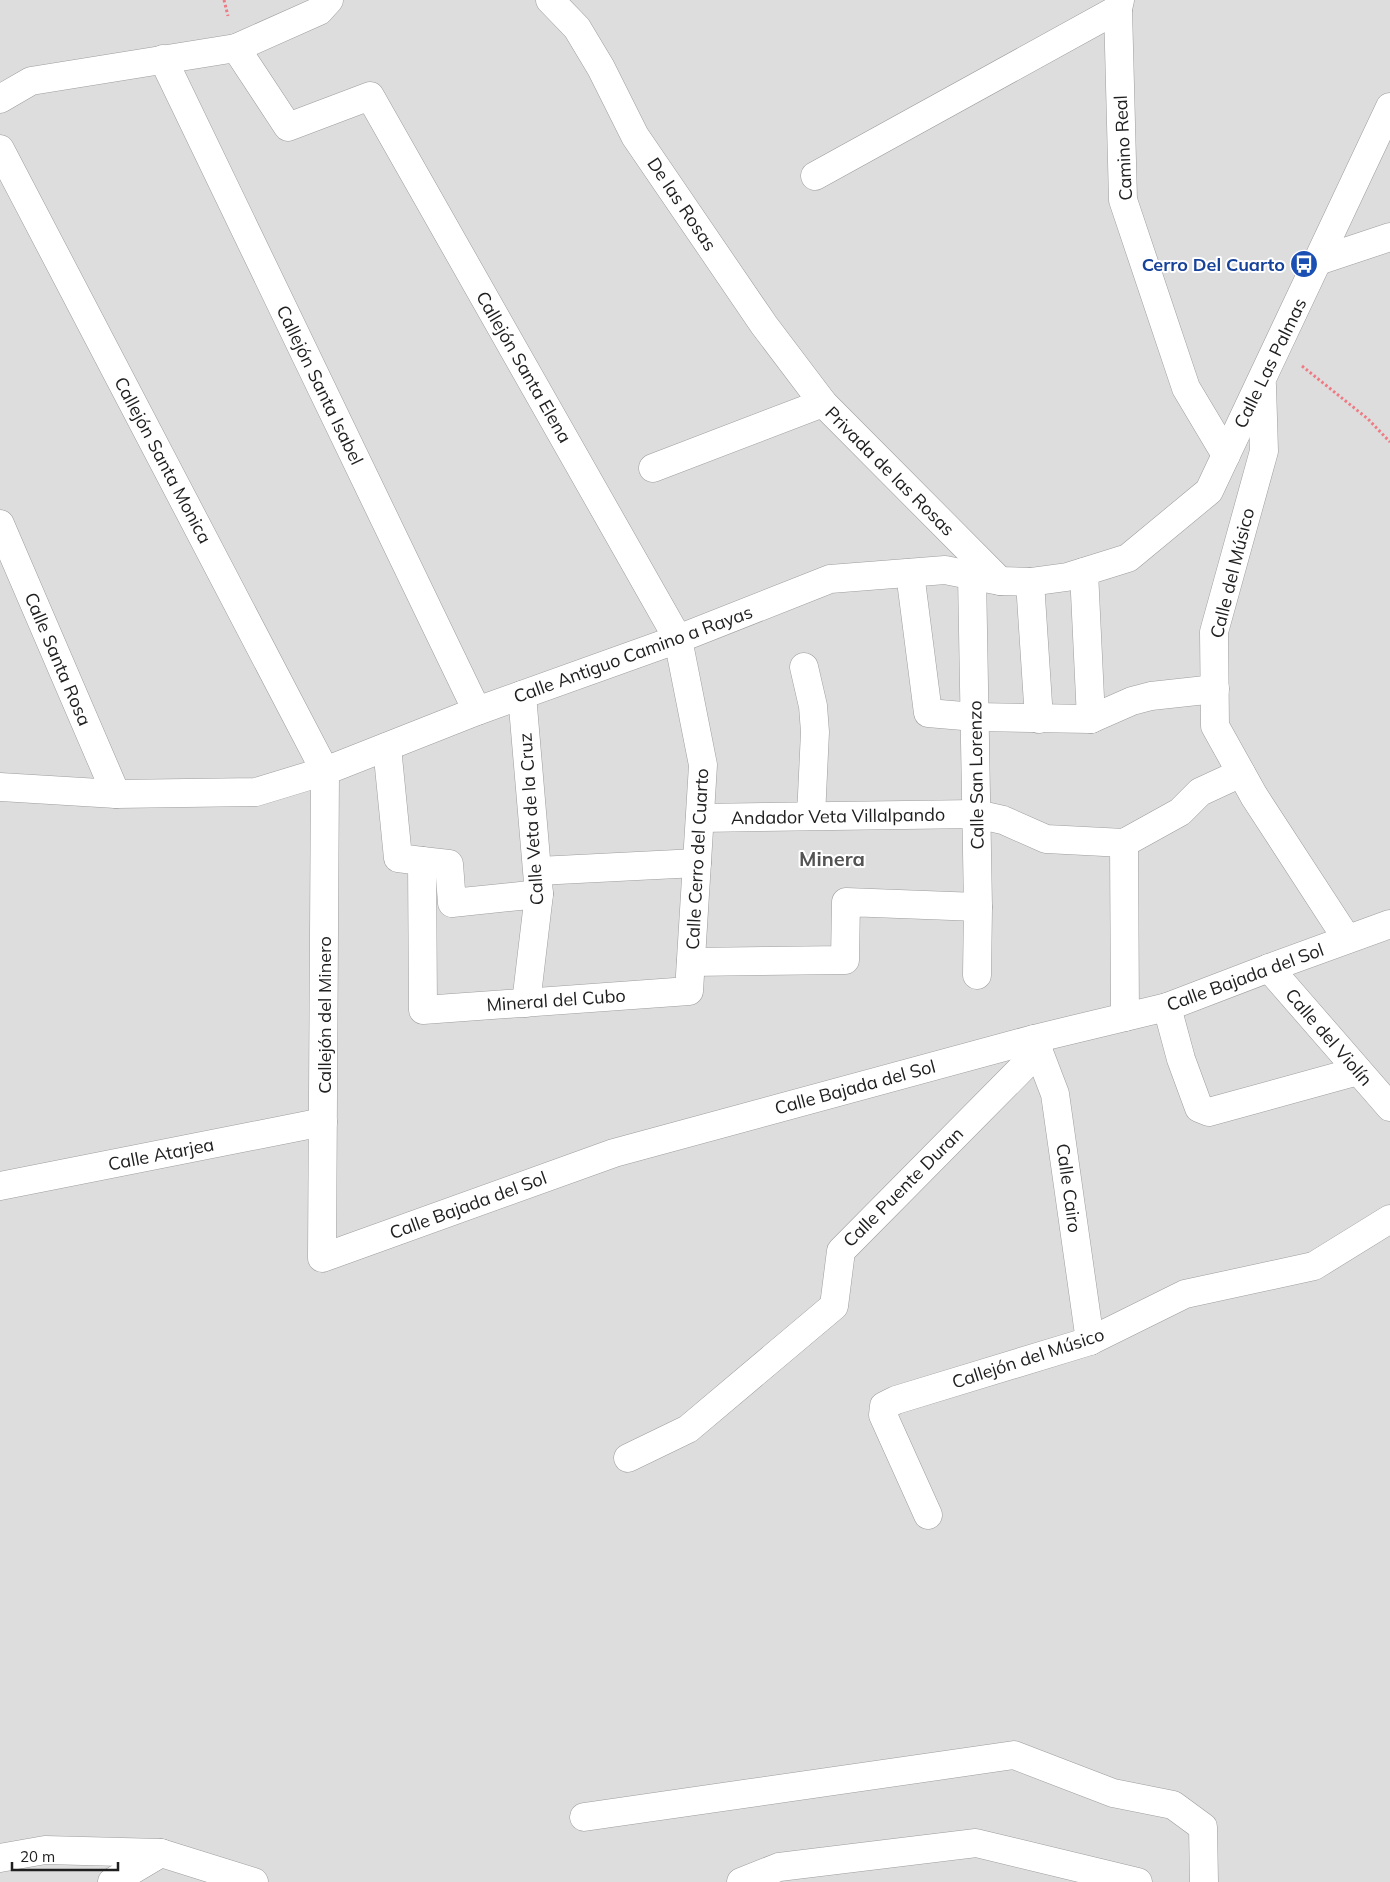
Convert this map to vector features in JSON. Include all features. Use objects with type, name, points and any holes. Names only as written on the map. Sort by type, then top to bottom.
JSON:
[{"type":"street","points":[[0,99],[31,81],[236,48],[319,11],[329,0]]},
{"type":"street","name":"De las Rosas","points":[[550,0],[576,28],[601,68],[635,136],[764,325],[824,403]]},
{"type":"street","points":[[815,176],[1119,4]]},
{"type":"street","name":"Camino Real","points":[[1119,4],[1123,200],[1186,388],[1226,455]]},
{"type":"street","name":"Callejón Santa Elena","points":[[236,48],[288,127],[370,96],[678,639]]},
{"type":"street","name":"Callejón Santa Isabel","points":[[163,60],[478,711]]},
{"type":"street","name":"Calle Las Palmas","points":[[1226,455],[1390,108]]},
{"type":"street","name":"Callejón Santa Monica","points":[[0,149],[325,772]]},
{"type":"street","points":[[1318,261],[1390,237]]},
{"type":"street","name":"Calle del Músico","points":[[1262,380],[1264,451],[1214,632],[1215,726],[1254,796],[1348,940]]},
{"type":"street","name":"Privada de las Rosas","points":[[653,468],[824,403],[1000,581]]},
{"type":"street","name":"Calle Antiguo Camino a Rayas","points":[[0,787],[116,794],[256,792],[325,772],[478,711],[678,639],[830,579],[945,570],[1000,581],[1030,582],[1067,577],[1128,558],[1209,491],[1226,455]]},
{"type":"street","name":"Calle Santa Rosa","points":[[0,524],[116,794]]},
{"type":"street","points":[[1084,572],[1091,719]]},
{"type":"street","points":[[910,573],[928,713],[975,717],[1091,719],[1132,701],[1151,696],[1214,689]]},
{"type":"street","name":"Calle San Lorenzo","points":[[972,575],[978,908],[977,975]]},
{"type":"street","points":[[1030,582],[1039,719]]},
{"type":"street","name":"Calle Cerro del Cuarto","points":[[678,639],[703,765],[690,991]]},
{"type":"street","points":[[804,666],[813,706],[815,732],[811,816]]},
{"type":"street","name":"Calle Veta de la Cruz","points":[[522,695],[538,882],[526,1002]]},
{"type":"street","points":[[387,747],[398,858],[449,864],[452,903],[538,882],[697,863]]},
{"type":"street","name":"Callejón del Minero","points":[[322,1258],[325,772]]},
{"type":"street","points":[[1125,1017],[1124,843],[1180,812],[1200,792],[1241,773]]},
{"type":"street","name":"Andador Veta Villalpando","points":[[700,818],[976,814],[1003,820],[1046,839],[1124,843]]},
{"type":"street","name":"Mineral del Cubo","points":[[422,861],[423,1010],[690,991]]},
{"type":"street","points":[[692,962],[845,960],[846,902],[978,908]]},
{"type":"street","name":"Calle Bajada del Sol","points":[[322,1258],[614,1153],[1037,1045],[1125,1017],[1167,1007],[1390,924]]},
{"type":"street","name":"Calle del Violín","points":[[1268,968],[1390,1107]]},
{"type":"street","points":[[1167,1007],[1181,1058],[1199,1108],[1209,1112],[1358,1071]]},
{"type":"street","name":"Calle Cairo","points":[[1037,1045],[1055,1094],[1090,1341]]},
{"type":"street","name":"Calle Puente Duran","points":[[628,1458],[688,1429],[834,1306],[841,1250],[1037,1045]]},
{"type":"street","name":"Calle Atarjea","points":[[0,1186],[323,1122]]},
{"type":"street","name":"Callejón del Músico","points":[[928,1515],[883,1415],[884,1406],[896,1400],[1090,1341],[1185,1294],[1314,1266],[1390,1219]]},
{"type":"street","points":[[584,1817],[1014,1755],[1112,1793],[1173,1805],[1203,1827],[1204,1882]]},
{"type":"street","points":[[741,1882],[780,1867],[976,1843],[1138,1882]]},
{"type":"street","points":[[0,1858],[45,1850],[161,1853],[251,1882]]},
{"type":"street","points":[[112,1882],[161,1853]]},
{"type":"path","points":[[1278,347],[1368,419],[1390,442]]},
{"type":"shaded area","points":[[0,0],[1390,0],[1390,1882],[0,1882]]},
{"type":"place","name":"Cerro Del Cuarto","points":[[1304,264]]},
{"type":"district","name":"Minera","points":[[832,858]]}]
